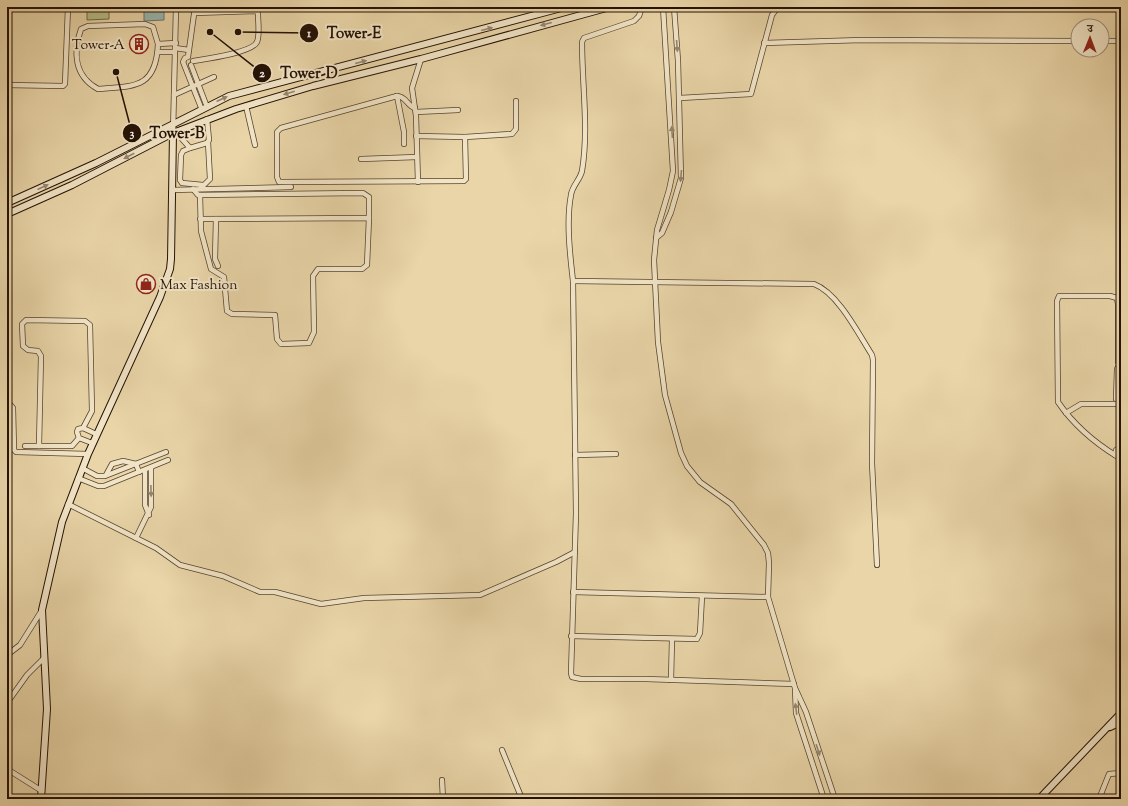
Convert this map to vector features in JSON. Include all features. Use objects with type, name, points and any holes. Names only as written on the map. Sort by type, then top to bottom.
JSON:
[{"type":"street","points":[[7,85],[63,86],[65,84],[68,7]]},
{"type":"street","points":[[41,799],[47,709],[44,687],[42,610],[68,504],[96,434],[122,383],[167,280],[172,258],[172,190],[176,132],[174,123],[174,95],[176,7]]},
{"type":"street","points":[[195,7],[188,57],[192,63],[204,108]]},
{"type":"street","points":[[7,203],[96,163],[204,108],[239,93],[421,47],[565,7]]},
{"type":"street","points":[[7,214],[72,185],[176,132],[207,119],[313,86],[421,59],[610,7]]},
{"type":"street","points":[[642,7],[639,16],[634,21],[584,38],[582,42],[584,110],[582,171],[571,193],[570,206],[570,259],[573,280],[575,455],[575,552],[571,636],[571,673],[572,677],[581,679],[671,680],[794,686]]},
{"type":"street","points":[[663,7],[673,171],[656,238],[653,280],[658,342],[665,395],[681,453],[687,466],[700,482],[731,504],[764,545],[768,553],[768,597],[794,686],[813,733],[834,799]]},
{"type":"street","points":[[656,238],[662,233],[671,212],[681,178],[680,98],[674,7]]},
{"type":"street","points":[[680,98],[750,95],[772,14],[778,7]]},
{"type":"street","points":[[185,66],[253,47],[258,40],[258,14],[256,9],[195,13]]},
{"type":"street","points":[[145,24],[153,27],[158,44],[155,67],[142,82],[135,86],[98,89],[93,87],[77,68],[77,42],[81,29],[88,26],[145,24]]},
{"type":"street","points":[[764,43],[862,40],[1070,41]]},
{"type":"street","points":[[1110,41],[1121,41]]},
{"type":"street","points":[[158,44],[189,50]]},
{"type":"street","points":[[158,52],[175,48]]},
{"type":"street","points":[[188,57],[183,60],[193,86],[204,108]]},
{"type":"street","points":[[418,182],[415,110],[412,88],[421,59]]},
{"type":"street","points":[[174,95],[214,77]]},
{"type":"street","points":[[398,96],[404,132],[404,144]]},
{"type":"street","points":[[458,110],[415,110],[403,97],[398,96],[279,129],[277,143],[278,180],[282,184],[465,181],[465,137]]},
{"type":"street","points":[[416,136],[465,137],[514,133],[516,101]]},
{"type":"street","points":[[246,106],[255,145]]},
{"type":"street","points":[[172,190],[203,187],[210,179],[207,119]]},
{"type":"street","points":[[176,132],[190,148]]},
{"type":"street","points":[[208,142],[182,152],[180,180],[182,183],[203,187],[291,187]]},
{"type":"street","points":[[361,159],[417,157]]},
{"type":"street","points":[[193,189],[196,195],[200,195],[364,193],[369,197],[367,266],[362,269],[318,269],[315,272],[313,276],[313,337],[308,344],[279,343],[277,339],[275,315],[232,314],[227,311],[224,277],[211,269],[201,231],[200,195],[204,193],[203,187]]},
{"type":"street","points":[[200,219],[369,218]]},
{"type":"street","points":[[216,219],[215,259],[218,266]]},
{"type":"street","points":[[573,280],[653,280],[814,284],[823,287],[829,293],[872,355],[873,360],[872,463],[877,565]]},
{"type":"street","points":[[1116,399],[1117,369],[1120,365],[1118,362],[1118,304],[1116,298],[1110,296],[1060,296],[1056,301],[1058,402],[1066,413],[1098,444],[1115,455],[1121,456]]},
{"type":"street","points":[[39,446],[41,356],[38,351],[28,350],[23,346],[22,324],[26,320],[85,321],[90,325],[92,411],[84,428]]},
{"type":"street","points":[[7,400],[13,408],[14,450],[16,452],[88,454]]},
{"type":"street","points":[[1066,413],[1081,404],[1121,404]]},
{"type":"street","points":[[92,444],[79,438],[77,432],[78,429],[84,428],[96,434]]},
{"type":"street","points":[[25,446],[72,446],[79,438]]},
{"type":"street","points":[[1115,455],[1116,450],[1121,447]]},
{"type":"street","points":[[82,468],[100,477],[166,452]]},
{"type":"street","points":[[575,455],[616,454]]},
{"type":"street","points":[[78,478],[100,486],[151,468],[168,460]]},
{"type":"street","points":[[106,475],[112,464],[123,461],[136,464]]},
{"type":"street","points":[[136,464],[139,472]]},
{"type":"street","points":[[136,538],[149,515],[151,507],[151,468]]},
{"type":"street","points":[[145,470],[145,505],[149,515]]},
{"type":"street","points":[[100,477],[100,486]]},
{"type":"street","points":[[68,504],[156,548],[180,565],[223,576],[260,592],[275,592],[322,604],[364,598],[480,595],[556,562],[575,552]]},
{"type":"street","points":[[573,592],[768,597]]},
{"type":"street","points":[[571,636],[694,640],[699,636],[702,596]]},
{"type":"street","points":[[7,655],[20,645],[42,610]]},
{"type":"street","points":[[671,680],[672,639]]},
{"type":"street","points":[[7,703],[27,675],[44,658]]},
{"type":"street","points":[[794,686],[796,713],[824,799]]},
{"type":"street","points":[[1039,799],[1121,713]]},
{"type":"street","points":[[1105,729],[1121,722]]},
{"type":"street","points":[[803,736],[813,733]]},
{"type":"street","points":[[502,750],[522,799]]},
{"type":"street","points":[[813,768],[823,764]]},
{"type":"street","points":[[7,769],[42,791]]},
{"type":"street","points":[[1099,799],[1109,774],[1121,773]]},
{"type":"street","points":[[442,780],[443,799]]},
{"type":"street","points":[[821,792],[831,790]]},
{"type":"green space","points":[[87,8],[109,8],[109,19],[87,20]]},
{"type":"water","points":[[144,11],[164,11],[164,20],[144,21]]},
{"type":"place","name":"Tower-D","points":[[210,32]]},
{"type":"place","name":"Tower-E","points":[[238,32]]},
{"type":"place","name":"Tower-A","points":[[139,44]]},
{"type":"place","name":"Tower-B","points":[[116,72]]},
{"type":"place","name":"Max Fashion","points":[[146,284]]}]
